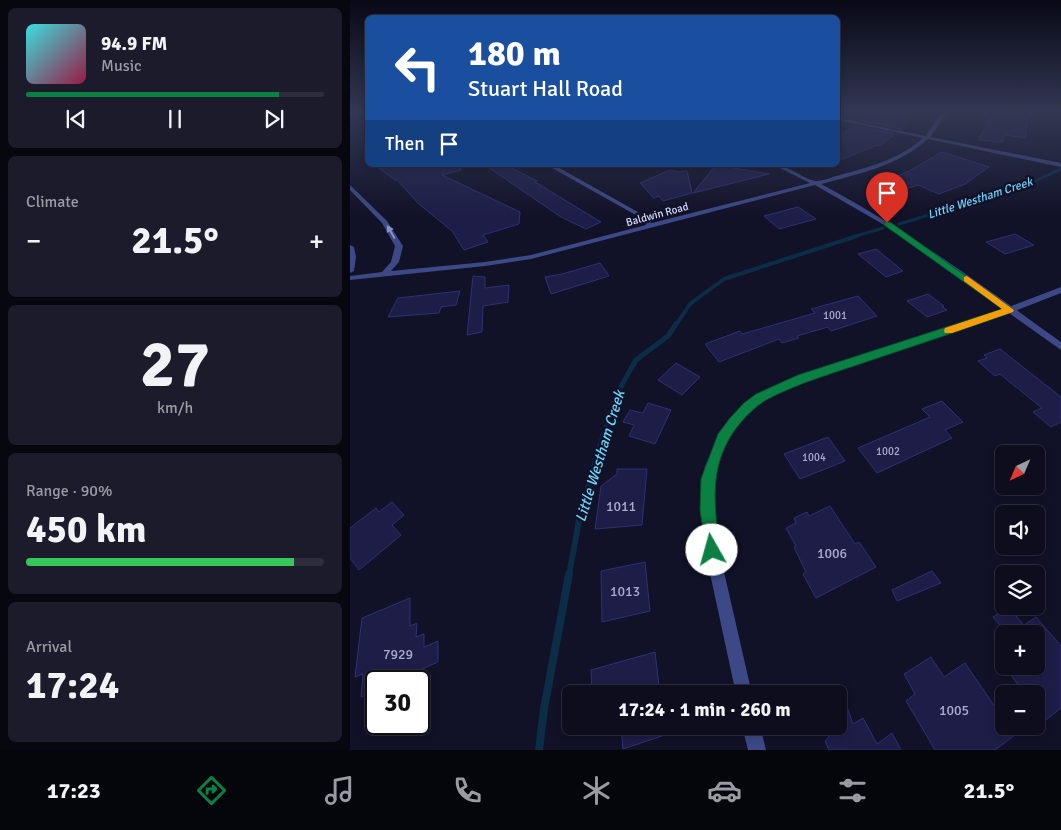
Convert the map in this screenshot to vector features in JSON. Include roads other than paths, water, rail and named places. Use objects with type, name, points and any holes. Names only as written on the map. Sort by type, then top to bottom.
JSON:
[{"type":"street","name":"Baldwin Road","points":[[350,278],[519,259],[883,165],[904,156],[916,147]]},
{"type":"street","points":[[972,147],[1061,165]]},
{"type":"street","points":[[554,167],[643,218],[651,226]]},
{"type":"street","points":[[781,167],[817,183],[880,219],[1061,347]]},
{"type":"street","points":[[350,187],[385,222],[399,246],[395,262],[384,275]]},
{"type":"street","points":[[350,247],[352,256],[350,271]]},
{"type":"street","points":[[742,685],[712,550],[707,510],[708,479],[711,466],[723,438],[734,421],[760,398],[802,379],[1059,293]]},
{"type":"street","points":[[753,735],[756,750]]},
{"type":"waterway","name":"Little Westham Creek","points":[[899,224],[1017,189],[1061,169]]},
{"type":"waterway","name":"Little Westham Creek","points":[[853,237],[883,228]]},
{"type":"waterway","name":"Little Westham Creek","points":[[676,325],[690,304],[724,279],[857,236]]},
{"type":"waterway","name":"Little Westham Creek","points":[[604,435],[616,395],[636,360],[668,336],[676,324]]},
{"type":"waterway","name":"Little Westham Creek","points":[[569,575],[580,515],[604,434]]},
{"type":"waterway","name":"Little Westham Creek","points":[[539,750],[544,709],[569,574]]}]
